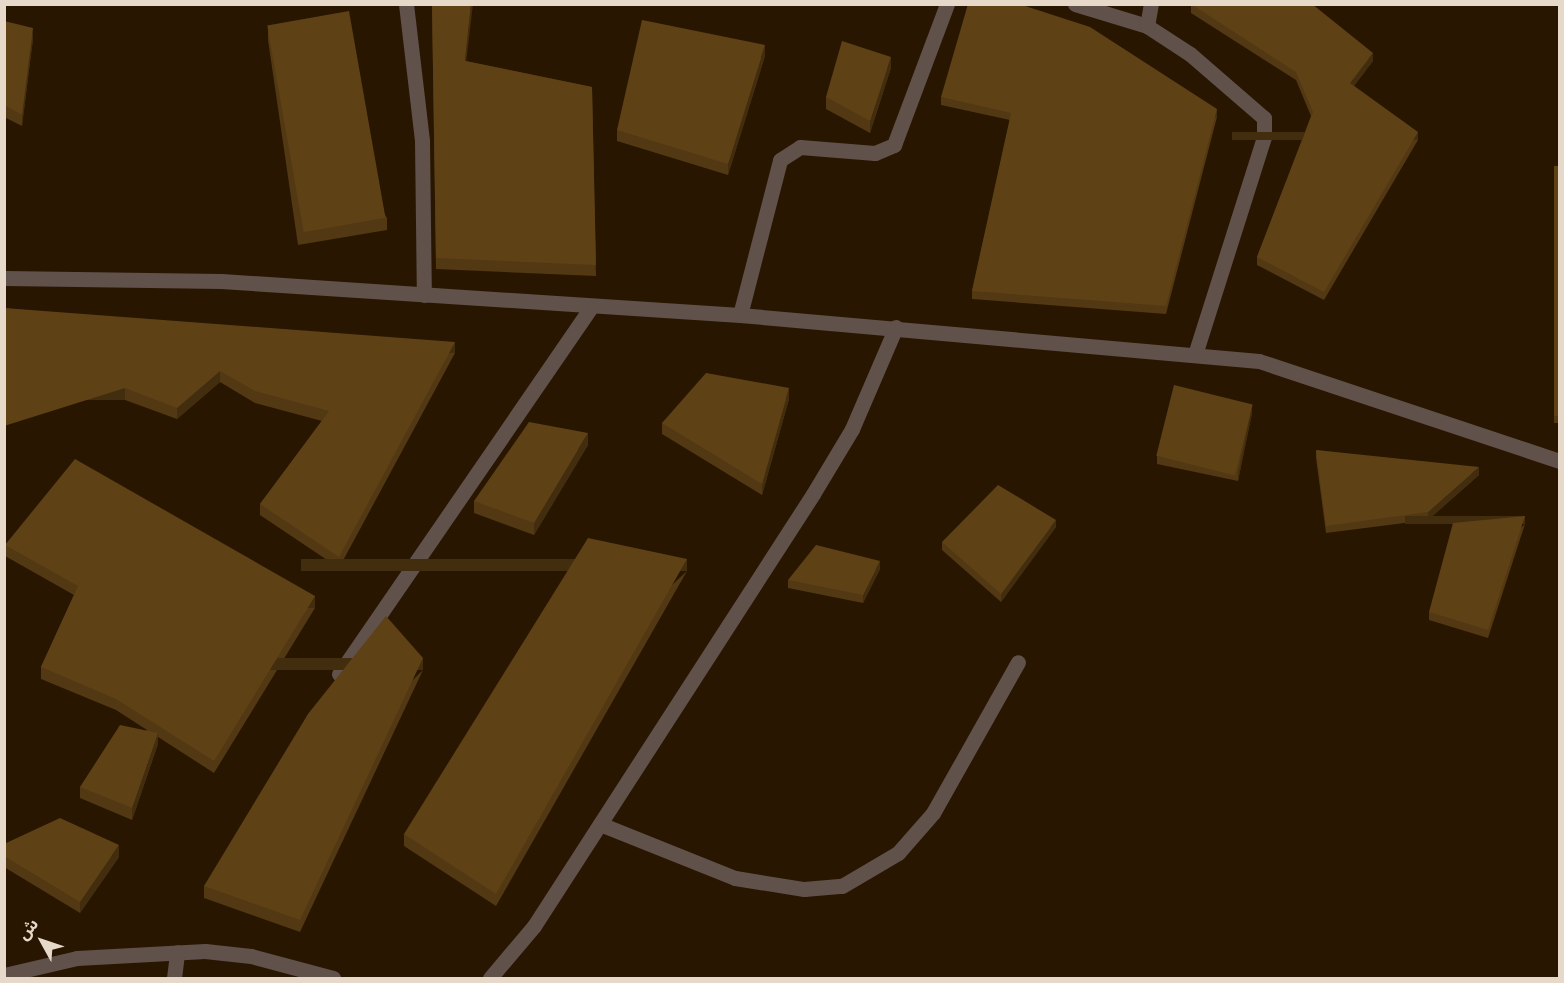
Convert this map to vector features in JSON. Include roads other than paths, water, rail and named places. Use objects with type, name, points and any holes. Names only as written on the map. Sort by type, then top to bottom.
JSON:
[{"type":"street","points":[[406,4],[422,141],[424,295]]},
{"type":"street","points":[[740,315],[780,160],[800,147],[875,153],[894,145],[947,4]]},
{"type":"street","points":[[1076,4],[1147,26],[1190,54],[1264,118],[1264,137],[1195,354]]},
{"type":"street","points":[[1147,26],[1151,4]]},
{"type":"street","points":[[4,278],[121,277],[424,295],[591,308],[740,315],[1195,354],[1258,362],[1315,378],[1560,461]]},
{"type":"street","points":[[339,674],[591,308]]},
{"type":"street","points":[[490,978],[534,926],[830,466],[896,327]]},
{"type":"street","points":[[600,824],[735,878],[804,889],[842,886],[898,853],[933,813],[1018,662]]},
{"type":"street","points":[[174,978],[177,952]]},
{"type":"street","points":[[4,975],[77,958],[177,952],[251,956],[333,978]]}]
